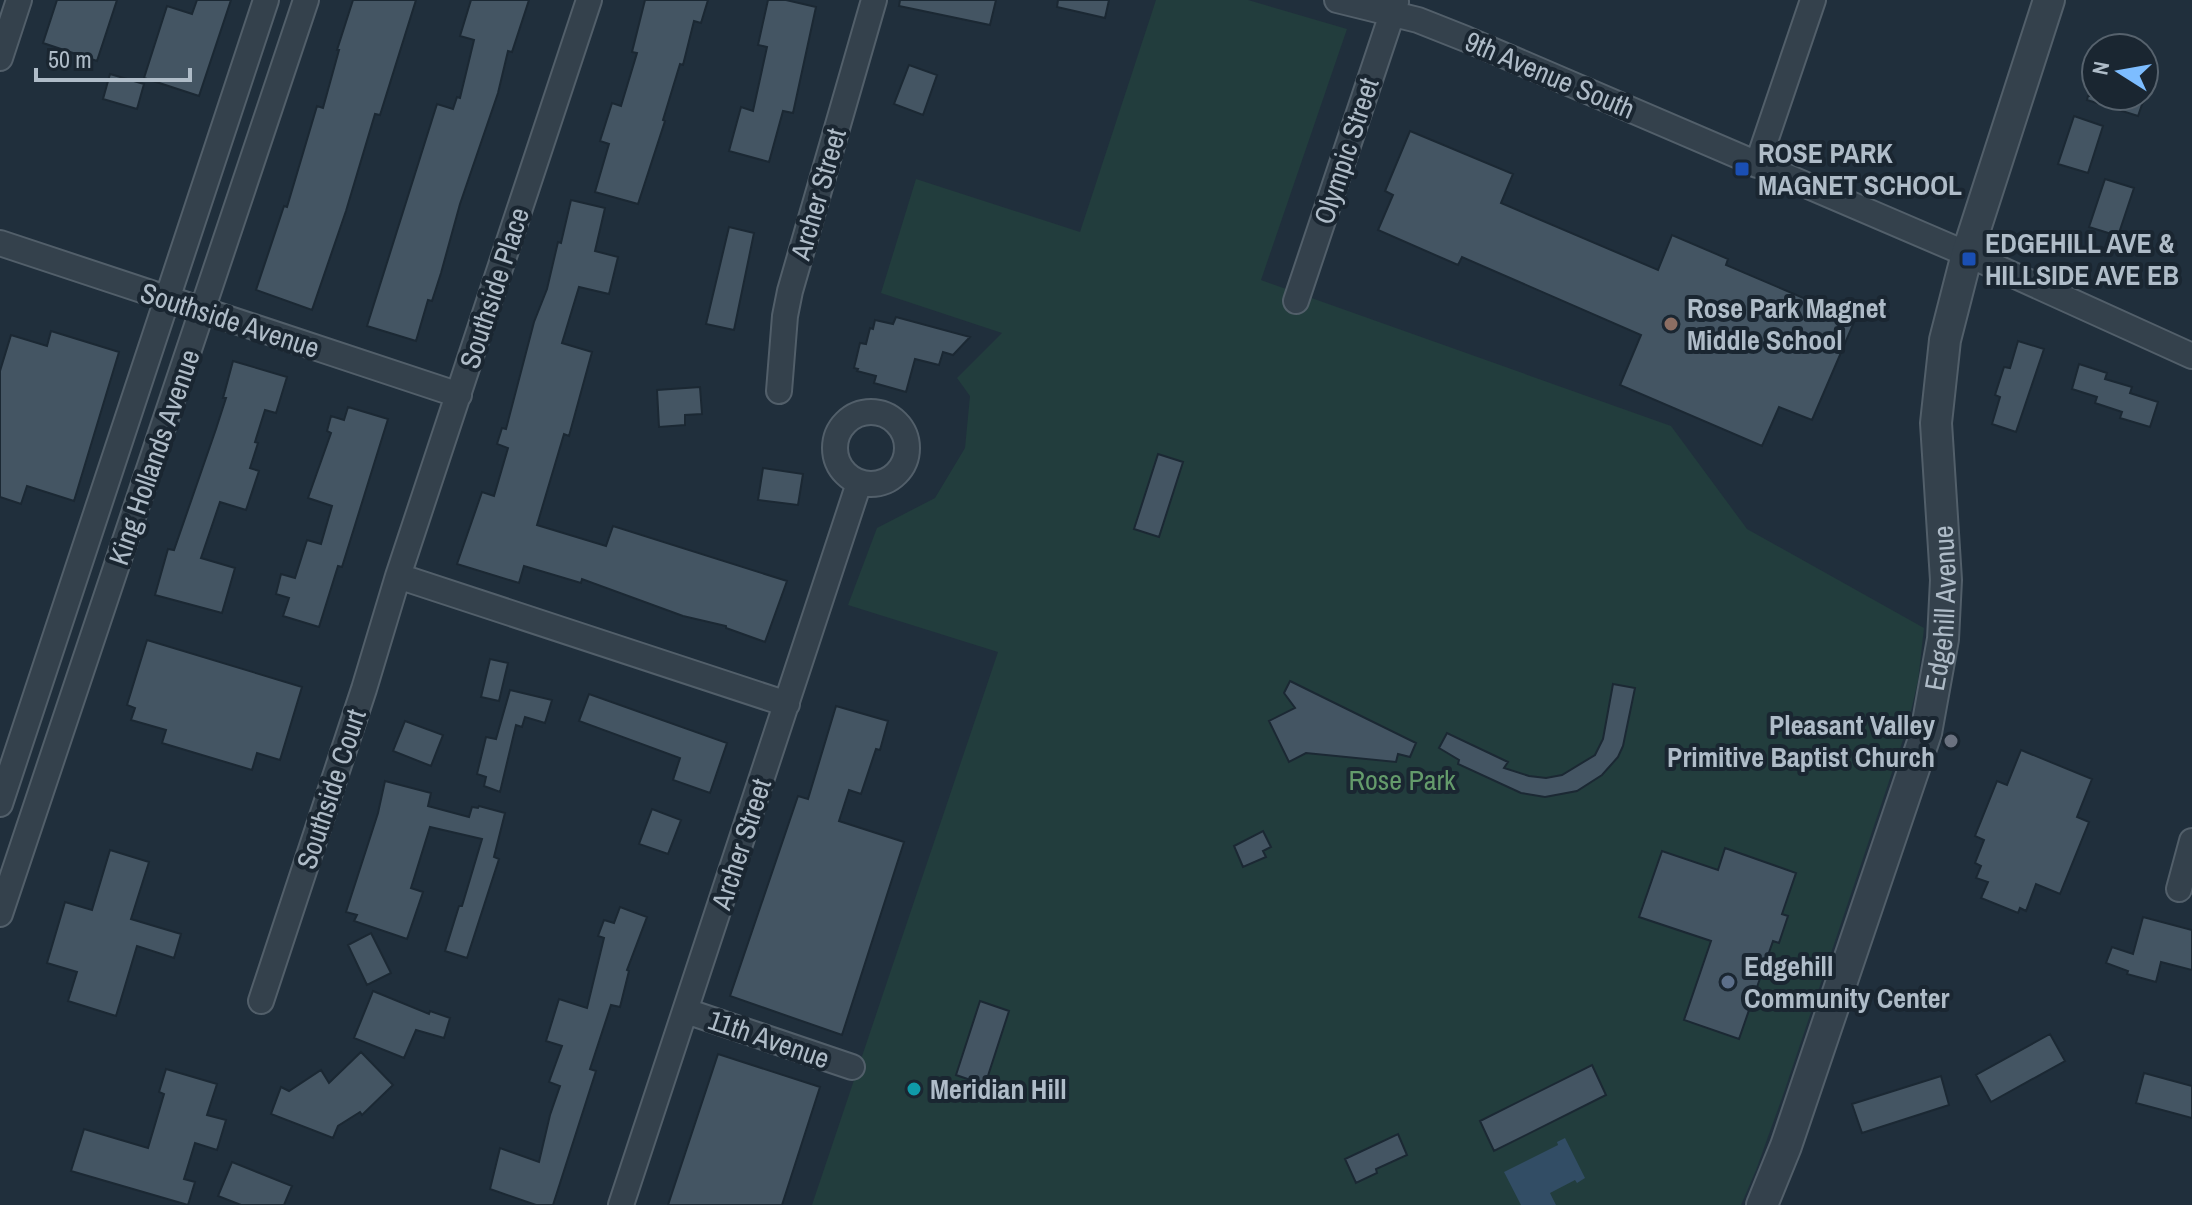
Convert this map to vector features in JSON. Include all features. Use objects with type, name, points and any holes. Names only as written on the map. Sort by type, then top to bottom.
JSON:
[{"type":"street","points":[[0,58],[19,0]]},
{"type":"street","name":"King Hollands Avenue","points":[[0,804],[266,0]]},
{"type":"street","name":"King Hollands Avenue","points":[[0,914],[306,0]]},
{"type":"street","name":"Southside Place","points":[[398,576],[589,0]]},
{"type":"street","name":"Archer Street","points":[[779,391],[790,291],[874,0]]},
{"type":"street","name":"9th Avenue South","points":[[1337,0],[1394,8],[1967,254],[2192,356]]},
{"type":"street","points":[[1757,165],[1813,0]]},
{"type":"street","name":"Edgehill Avenue","points":[[1762,1205],[1786,1146],[1926,733],[1943,639],[1946,580],[1936,423],[1945,340],[1967,254],[2049,0]]},
{"type":"street","name":"Olympic Street","points":[[1296,301],[1394,8]]},
{"type":"street","name":"Southside Avenue","points":[[0,243],[459,395]]},
{"type":"street","name":"Archer Street","points":[[621,1205],[859,483]]},
{"type":"street","points":[[398,576],[787,704]]},
{"type":"street","name":"Southside Court","points":[[261,1001],[398,576]]},
{"type":"street","points":[[2179,889],[2192,841]]},
{"type":"street","name":"11th Avenue","points":[[686,1011],[852,1067]]},
{"type":"green space","name":"Rose Park","points":[[1156,0],[1248,0],[1347,29],[1261,280],[1671,426],[1747,529],[1924,628],[1918,681],[1907,728],[1782,1098],[1741,1205],[812,1205],[998,652],[848,605],[877,528],[935,498],[965,448],[970,396],[957,378],[1002,333],[881,293],[916,179],[1080,232]]},
{"type":"water","points":[[1565,1138],[1585,1178],[1550,1193],[1556,1205],[1521,1205],[1504,1172],[1558,1145],[1557,1142]]},
{"type":"building","points":[[57,0],[117,0],[97,61],[43,43]]},
{"type":"building","points":[[197,0],[231,0],[199,96],[144,78],[167,6],[192,14]]},
{"type":"building","points":[[353,0],[416,0],[380,115],[375,114],[312,310],[256,290],[284,206],[287,207],[317,106],[323,108]]},
{"type":"building","points":[[471,0],[529,0],[512,52],[508,51],[498,93],[460,204],[441,273],[432,301],[428,300],[416,341],[367,326],[437,104],[453,109],[457,97],[460,98],[474,40],[460,36]]},
{"type":"building","points":[[645,0],[708,0],[701,23],[694,21],[638,204],[595,192],[609,144],[600,141],[612,103],[621,106],[637,53],[632,52]]},
{"type":"building","points":[[768,0],[786,0],[816,7],[793,113],[783,111],[769,162],[729,151],[741,107],[753,111],[767,47],[758,45]]},
{"type":"building","points":[[900,0],[996,0],[990,25],[899,6]]},
{"type":"building","points":[[1058,0],[1109,0],[1105,18],[1057,7]]},
{"type":"building","points":[[909,65],[937,75],[923,115],[894,104]]},
{"type":"building","points":[[110,74],[144,84],[137,109],[103,99]]},
{"type":"building","points":[[2074,116],[2103,126],[2088,173],[2058,164]]},
{"type":"building","name":"Rose Park Magnet Middle School","points":[[1410,131],[1513,174],[1501,203],[1658,270],[1672,235],[1728,259],[1726,265],[1855,320],[1812,420],[1779,407],[1762,446],[1620,385],[1641,335],[1462,257],[1458,265],[1378,230],[1393,195],[1385,191]]},
{"type":"building","points":[[2105,179],[2134,188],[2118,236],[2089,227]]},
{"type":"building","points":[[571,200],[605,208],[595,251],[618,257],[609,294],[579,287],[562,343],[592,352],[569,436],[564,434],[537,525],[606,546],[613,526],[787,581],[765,642],[726,626],[683,616],[582,579],[581,583],[524,566],[519,583],[457,564],[482,492],[494,496],[508,448],[497,444],[502,428],[506,429]]},
{"type":"building","points":[[729,227],[754,233],[734,330],[706,324]]},
{"type":"building","points":[[896,317],[970,337],[953,355],[943,352],[939,365],[915,359],[906,392],[874,383],[876,376],[854,368],[860,343],[866,344],[875,320],[893,324]]},
{"type":"building","points":[[51,331],[119,352],[74,501],[27,486],[21,504],[0,497],[0,371],[11,335],[47,346]]},
{"type":"building","points":[[2018,341],[2044,349],[2016,432],[1992,424],[2000,397],[1995,395],[2004,367],[2010,368]]},
{"type":"building","points":[[233,361],[287,377],[276,413],[265,410],[255,442],[258,443],[250,468],[259,471],[246,510],[220,502],[201,558],[235,568],[222,613],[155,595],[168,549],[174,550],[216,429]]},
{"type":"building","points":[[2079,364],[2107,373],[2105,379],[2132,387],[2130,393],[2158,402],[2150,427],[2120,418],[2122,412],[2095,403],[2097,397],[2072,389]]},
{"type":"building","points":[[700,387],[702,414],[685,415],[685,425],[659,427],[657,390]]},
{"type":"building","points":[[348,407],[388,419],[342,567],[338,566],[319,627],[283,616],[289,598],[276,594],[281,574],[295,578],[307,540],[321,544],[332,506],[308,498],[331,433],[327,431],[331,416],[344,420]]},
{"type":"building","points":[[1158,454],[1183,462],[1159,537],[1134,529]]},
{"type":"building","points":[[763,468],[803,474],[798,505],[758,500]]},
{"type":"building","points":[[147,640],[302,687],[280,760],[257,753],[252,770],[162,743],[166,730],[131,720],[135,708],[127,705]]},
{"type":"building","points":[[490,659],[508,663],[499,701],[481,697]]},
{"type":"building","points":[[1290,681],[1416,743],[1410,757],[1398,754],[1396,762],[1306,753],[1289,762],[1269,721],[1295,708],[1284,693]]},
{"type":"building","points":[[1613,684],[1635,688],[1623,746],[1618,757],[1602,775],[1577,791],[1545,797],[1521,793],[1458,764],[1459,760],[1439,748],[1447,733],[1508,762],[1504,768],[1529,776],[1546,778],[1562,775],[1595,755],[1603,739]]},
{"type":"building","points":[[510,690],[552,700],[545,723],[525,717],[522,727],[516,725],[500,792],[484,786],[486,777],[477,774],[486,737],[496,739]]},
{"type":"building","points":[[589,694],[727,743],[710,793],[673,780],[680,758],[579,721]]},
{"type":"building","points":[[836,706],[888,721],[880,750],[876,749],[861,794],[849,790],[839,821],[904,842],[842,1035],[730,996],[798,796],[808,799]]},
{"type":"building","points":[[405,721],[443,735],[431,766],[393,751]]},
{"type":"building","points":[[2021,750],[2092,779],[2077,817],[2089,822],[2060,894],[2036,884],[2026,911],[2020,908],[2018,913],[1981,898],[1988,882],[1976,878],[1981,866],[1975,863],[1984,840],[1975,836],[1997,781],[2007,785]]},
{"type":"building","points":[[385,781],[431,793],[428,806],[469,817],[472,807],[479,806],[505,813],[494,857],[499,859],[467,958],[445,951],[482,839],[430,827],[411,888],[423,892],[407,939],[354,921],[357,915],[346,912],[378,813]]},
{"type":"building","points":[[652,809],[681,820],[668,854],[639,844]]},
{"type":"building","points":[[1263,831],[1271,847],[1263,851],[1266,857],[1243,867],[1234,846]]},
{"type":"building","name":"Edgehill Community Center","points":[[1725,848],[1796,873],[1782,914],[1788,916],[1779,943],[1773,941],[1739,1039],[1684,1020],[1711,941],[1639,917],[1662,851],[1718,870]]},
{"type":"building","points":[[110,850],[149,862],[131,919],[181,934],[174,958],[137,946],[116,1016],[68,1001],[77,972],[47,963],[65,902],[92,910]]},
{"type":"building","points":[[620,907],[647,917],[627,970],[620,1007],[611,1005],[590,1069],[596,1071],[553,1205],[536,1205],[490,1189],[500,1148],[539,1162],[560,1086],[549,1082],[562,1046],[546,1041],[559,999],[587,1008],[604,938],[598,936],[604,920],[614,923]]},
{"type":"building","points":[[2143,917],[2192,930],[2192,970],[2161,962],[2156,982],[2127,974],[2128,971],[2106,963],[2112,947],[2133,954]]},
{"type":"building","points":[[371,933],[391,973],[367,985],[348,945]]},
{"type":"building","points":[[373,991],[429,1014],[430,1011],[450,1018],[444,1038],[416,1030],[404,1058],[354,1038]]},
{"type":"building","points":[[980,1001],[1009,1011],[985,1085],[956,1075]]},
{"type":"building","points":[[2050,1034],[2065,1061],[1991,1102],[1976,1075]]},
{"type":"building","points":[[361,1052],[393,1085],[362,1115],[360,1112],[338,1126],[333,1138],[271,1114],[281,1087],[289,1091],[321,1070],[329,1083]]},
{"type":"building","points":[[718,1054],[820,1087],[782,1205],[668,1205]]},
{"type":"building","points":[[1592,1065],[1606,1095],[1494,1151],[1480,1121]]},
{"type":"building","points":[[166,1069],[217,1084],[207,1115],[226,1120],[217,1150],[195,1143],[184,1179],[195,1182],[188,1205],[71,1171],[84,1129],[148,1148],[164,1094],[159,1092]]},
{"type":"building","points":[[2144,1073],[2192,1086],[2192,1118],[2136,1103]]},
{"type":"building","points":[[1941,1076],[1949,1105],[1862,1133],[1852,1104]]},
{"type":"building","points":[[1398,1134],[1407,1155],[1376,1169],[1377,1173],[1356,1183],[1345,1159]]},
{"type":"building","points":[[232,1162],[292,1186],[284,1205],[241,1205],[218,1196]]},
{"type":"place","name":"ROSE PARK MAGNET SCHOOL","points":[[1742,169]]},
{"type":"place","name":"EDGEHILL AVE & HILLSIDE AVE EB","points":[[1969,259]]},
{"type":"place","name":"Rose Park Magnet Middle School","points":[[1671,324]]},
{"type":"place","name":"Pleasant Valley Primitive Baptist Church","points":[[1951,741]]},
{"type":"place","name":"Edgehill Community Center","points":[[1728,982]]},
{"type":"place","name":"Meridian Hill","points":[[914,1089]]}]
